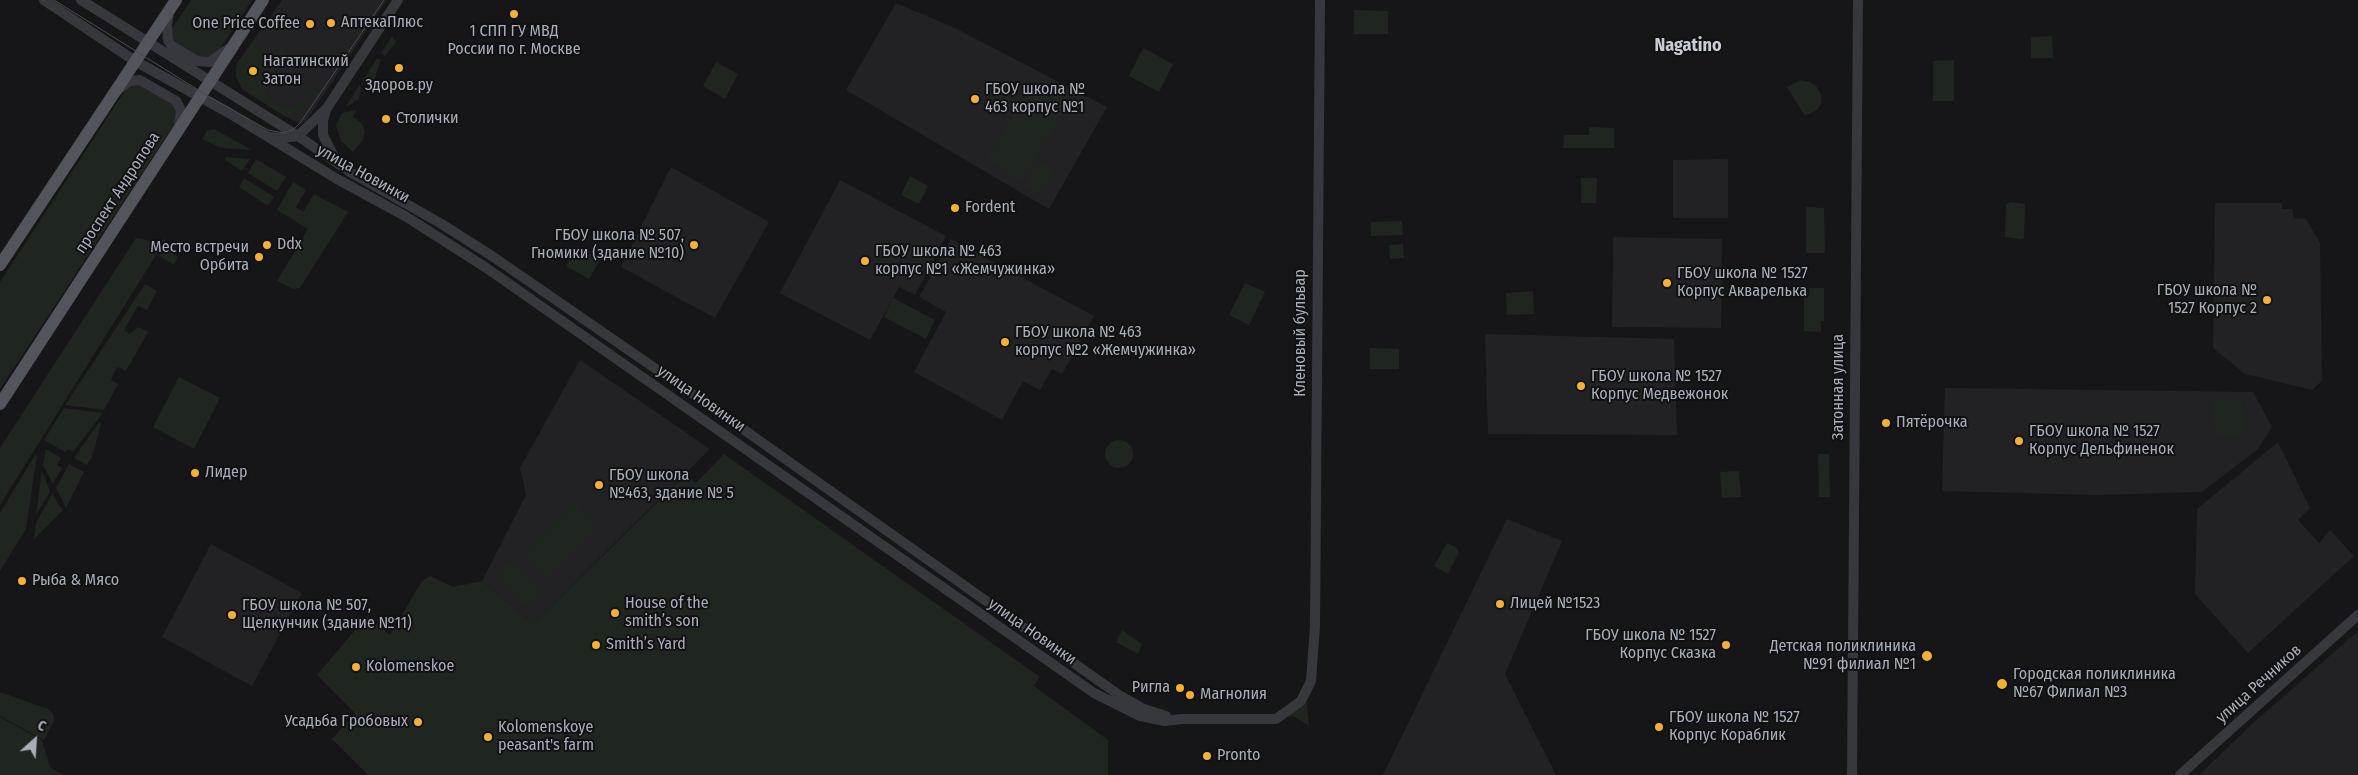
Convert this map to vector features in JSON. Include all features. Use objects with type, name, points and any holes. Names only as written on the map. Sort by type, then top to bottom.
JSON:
[{"type":"main road","name":"проспект Андропова","points":[[0,404],[263,0]]},
{"type":"main road","points":[[0,265],[175,2]]},
{"type":"street","name":"улица Новинки","points":[[44,0],[135,61],[267,136],[336,179],[406,216],[580,332],[1094,693],[1140,716],[1165,721],[1182,719],[1276,719],[1301,702],[1311,681],[1313,666]]},
{"type":"street","name":"улица Новинки","points":[[81,0],[212,81],[339,164],[440,223],[587,321],[1119,695],[1154,713],[1182,719]]},
{"type":"street","points":[[267,136],[280,138],[298,136],[326,108],[398,0]]},
{"type":"street","name":"Кленовый бульвар","points":[[1313,666],[1320,0]]},
{"type":"street","name":"Затонная улица","points":[[1852,775],[1858,0]]},
{"type":"street","points":[[175,2],[166,24],[168,40],[171,45],[197,61],[210,62],[238,40]]},
{"type":"street","points":[[113,94],[130,81],[140,80],[176,101],[181,110],[181,117],[176,135]]},
{"type":"street","points":[[326,108],[323,121],[323,135],[329,151],[339,164]]},
{"type":"street","points":[[580,332],[587,321]]},
{"type":"street","name":"улица Речников","points":[[2180,775],[2358,615]]},
{"type":"shaded area","points":[[191,0],[252,0],[218,52],[210,58],[200,58],[172,39],[172,29]]},
{"type":"shaded area","points":[[282,0],[387,0],[306,121],[300,124],[242,89],[236,76],[237,63]]},
{"type":"shaded area","name":"ГБОУ школа № 463 корпус №1","points":[[896,3],[955,28],[1107,107],[1049,209],[846,90]]},
{"type":"shaded area","points":[[1354,10],[1388,11],[1388,34],[1354,34]]},
{"type":"shaded area","points":[[392,36],[396,42],[385,56],[381,53]]},
{"type":"shaded area","points":[[2052,36],[2053,58],[2031,58],[2031,37]]},
{"type":"shaded area","points":[[251,44],[267,52],[261,73],[267,91],[266,95],[285,108],[292,108],[297,105],[311,86],[315,89],[300,111],[285,116],[242,89],[236,76],[236,67]]},
{"type":"shaded area","points":[[280,45],[284,47],[284,52],[275,60],[273,70],[283,75],[285,83],[293,85],[297,80],[298,85],[292,90],[279,84],[270,72],[272,61]]},
{"type":"shaded area","points":[[1143,48],[1173,64],[1159,92],[1129,76]]},
{"type":"shaded area","points":[[377,58],[381,60],[373,83],[366,86],[363,80]]},
{"type":"shaded area","points":[[1954,60],[1954,101],[1933,101],[1933,61]]},
{"type":"shaded area","points":[[716,62],[738,74],[725,99],[703,86]]},
{"type":"shaded area","points":[[1037,77],[1072,99],[1021,181],[986,160]]},
{"type":"shaded area","points":[[1801,80],[1810,82],[1817,87],[1821,95],[1821,104],[1817,110],[1805,116],[1787,87]]},
{"type":"shaded area","points":[[138,83],[171,102],[176,108],[177,120],[0,389],[0,282],[126,89]]},
{"type":"shaded area","points":[[360,84],[359,99],[346,107]]},
{"type":"shaded area","points":[[356,110],[353,117],[362,124],[365,132],[363,140],[353,152],[341,141],[336,125],[342,113]]},
{"type":"shaded area","points":[[1589,127],[1614,128],[1614,148],[1563,148],[1564,135],[1589,135]]},
{"type":"shaded area","points":[[214,129],[250,149],[221,148],[202,139],[207,131]]},
{"type":"shaded area","points":[[226,157],[250,159],[242,171],[225,160]]},
{"type":"shaded area","points":[[256,159],[286,177],[277,191],[248,173]]},
{"type":"shaded area","points":[[1728,159],[1728,218],[1673,218],[1673,160]]},
{"type":"shaded area","points":[[1039,161],[1054,170],[1039,194],[1024,185]]},
{"type":"shaded area","name":"ГБОУ школа № 507, Гномики (здание №10)","points":[[671,167],[769,222],[715,318],[621,267]]},
{"type":"shaded area","points":[[910,176],[928,186],[919,204],[901,195]]},
{"type":"shaded area","points":[[244,178],[274,197],[268,206],[239,187]]},
{"type":"shaded area","points":[[1581,178],[1597,178],[1596,203],[1581,203]]},
{"type":"shaded area","name":"ГБОУ школа № 463 корпус №1 «Жемчужинка»","points":[[840,180],[946,236],[915,295],[899,287],[870,340],[780,293]]},
{"type":"shaded area","points":[[293,182],[306,190],[296,207],[303,212],[314,194],[348,212],[300,288],[293,289],[277,281],[308,229],[277,210]]},
{"type":"shaded area","points":[[2011,202],[2025,204],[2024,238],[2021,239],[2005,237],[2006,204]]},
{"type":"shaded area","name":"ГБОУ школа № 1527 Корпус 2","points":[[2215,203],[2282,203],[2282,209],[2292,209],[2294,218],[2306,219],[2320,243],[2322,381],[2312,390],[2245,374],[2213,348]]},
{"type":"shaded area","points":[[1806,207],[1824,208],[1825,253],[1806,253]]},
{"type":"shaded area","points":[[1402,221],[1403,235],[1371,236],[1371,222]]},
{"type":"shaded area","name":"ГБОУ школа № 1527 Корпус Акварелька","points":[[1613,237],[1722,239],[1721,328],[1612,327]]},
{"type":"shaded area","points":[[136,238],[156,242],[166,239],[0,505],[0,448]]},
{"type":"shaded area","name":"ГБОУ школа № 463 корпус №2 «Жемчужинка»","points":[[951,239],[1094,316],[1062,374],[1052,369],[1040,390],[1023,381],[1002,420],[914,372],[946,312],[919,297]]},
{"type":"shaded area","points":[[1403,244],[1404,258],[1390,259],[1389,245]]},
{"type":"shaded area","points":[[578,246],[600,260],[589,279],[566,266]]},
{"type":"shaded area","points":[[164,248],[178,257],[174,265],[159,256]]},
{"type":"shaded area","points":[[1245,283],[1265,292],[1249,325],[1229,315]]},
{"type":"shaded area","points":[[145,284],[157,291],[147,310],[138,306],[124,330],[130,334],[138,327],[148,332],[126,371],[117,367],[111,380],[118,384],[104,410],[65,405]]},
{"type":"shaded area","points":[[1809,288],[1824,288],[1824,321],[1821,321],[1821,332],[1804,331],[1804,296],[1810,295]]},
{"type":"shaded area","points":[[1533,291],[1534,314],[1507,315],[1506,293]]},
{"type":"shaded area","points":[[893,298],[935,320],[926,339],[884,317]]},
{"type":"shaded area","name":"ГБОУ школа № 1527 Корпус Медвежонок","points":[[1485,334],[1674,339],[1677,435],[1488,434]]},
{"type":"shaded area","points":[[1370,348],[1399,349],[1399,369],[1370,369]]},
{"type":"shaded area","name":"ГБОУ школа №463, здание № 5","points":[[580,360],[710,449],[533,624],[482,581],[526,495],[520,468]]},
{"type":"shaded area","points":[[179,377],[220,398],[194,449],[153,427]]},
{"type":"shaded area","points":[[1945,388],[2253,392],[2272,427],[2258,449],[2202,492],[2096,495],[1942,491]]},
{"type":"shaded area","points":[[2242,398],[2246,434],[2215,438],[2210,402]]},
{"type":"shaded area","points":[[64,408],[103,413],[73,452],[68,449],[65,452],[44,440]]},
{"type":"shaded area","points":[[99,422],[101,424],[92,457],[87,465],[74,458]]},
{"type":"shaded area","points":[[1119,440],[1129,444],[1133,454],[1129,464],[1119,468],[1109,464],[1105,454],[1109,444]]},
{"type":"shaded area","points":[[2278,442],[2310,508],[2298,520],[2319,543],[2330,530],[2354,556],[2248,653],[2195,594],[2197,509]]},
{"type":"shaded area","points":[[46,449],[61,458],[57,465],[62,468],[53,484],[43,465]]},
{"type":"shaded area","points":[[724,454],[1040,677],[1034,686],[1108,740],[1108,775],[368,775],[332,739],[355,713],[317,675],[367,616],[390,635],[422,581],[430,576],[453,587],[482,581],[533,624],[686,474],[699,486],[696,483]]},
{"type":"shaded area","points":[[1818,454],[1829,454],[1830,497],[1819,497]]},
{"type":"shaded area","points":[[35,455],[37,456],[26,529],[0,571],[0,513]]},
{"type":"shaded area","points":[[69,464],[84,472],[66,508],[56,488]]},
{"type":"shaded area","points":[[42,470],[50,492],[36,515]]},
{"type":"shaded area","points":[[1739,471],[1741,497],[1722,498],[1720,472]]},
{"type":"shaded area","points":[[52,494],[63,510],[34,539],[36,523]]},
{"type":"shaded area","points":[[575,502],[599,527],[548,579],[523,554]]},
{"type":"shaded area","name":"Лицей №1523","points":[[1507,519],[1562,541],[1505,674],[1556,775],[1383,775]]},
{"type":"shaded area","points":[[1447,543],[1456,547],[1459,552],[1448,574],[1434,566]]},
{"type":"shaded area","name":"ГБОУ школа № 507, Щелкунчик (здание №11)","points":[[211,544],[302,593],[252,686],[162,637]]},
{"type":"shaded area","points":[[509,561],[542,593],[527,608],[495,576]]},
{"type":"shaded area","points":[[1122,630],[1142,644],[1138,654],[1116,642]]},
{"type":"shaded area","points":[[2358,631],[2358,775],[2199,775],[2252,724]]},
{"type":"shaded area","points":[[0,692],[48,709],[53,714],[54,721],[44,740],[0,716]]},
{"type":"shaded area","points":[[1307,703],[1309,726],[1295,717],[1288,716],[1301,704]]},
{"type":"shaded area","points":[[0,717],[42,740],[50,767],[64,775],[0,775]]},
{"type":"tram line","points":[[54,0],[203,93],[268,130],[283,133],[294,129],[300,123],[384,0]]},
{"type":"place","name":"1 СПП ГУ МВД России по г. Москве","points":[[514,14]]},
{"type":"place","name":"АптекаПлюс","points":[[331,23]]},
{"type":"place","name":"One Price Coffee","points":[[310,24]]},
{"type":"place","name":"Здоров.ру","points":[[399,68]]},
{"type":"place","name":"Нагатинский Затон","points":[[253,71]]},
{"type":"place","name":"ГБОУ школа № 463 корпус №1","points":[[975,99]]},
{"type":"place","name":"Столички","points":[[386,119]]},
{"type":"place","name":"Fordent","points":[[955,208]]},
{"type":"place","name":"Ddx","points":[[267,245]]},
{"type":"place","name":"ГБОУ школа № 507, Гномики (здание №10)","points":[[694,245]]},
{"type":"place","name":"Место встречи Орбита","points":[[259,257]]},
{"type":"place","name":"ГБОУ школа № 463 корпус №1 «Жемчужинка»","points":[[865,261]]},
{"type":"place","name":"ГБОУ школа № 1527 Корпус Акварелька","points":[[1667,283]]},
{"type":"place","name":"ГБОУ школа № 1527 Корпус 2","points":[[2267,300]]},
{"type":"place","name":"ГБОУ школа № 463 корпус №2 «Жемчужинка»","points":[[1005,342]]},
{"type":"place","name":"ГБОУ школа № 1527 Корпус Медвежонок","points":[[1581,386]]},
{"type":"place","name":"Пятёрочка","points":[[1886,423]]},
{"type":"place","name":"ГБОУ школа № 1527 Корпус Дельфиненок","points":[[2019,441]]},
{"type":"place","name":"Лидер","points":[[195,473]]},
{"type":"place","name":"ГБОУ школа №463, здание № 5","points":[[599,485]]},
{"type":"place","name":"Рыба & Мясо","points":[[22,581]]},
{"type":"place","name":"Лицей №1523","points":[[1500,604]]},
{"type":"place","name":"House of the smith’s son","points":[[615,613]]},
{"type":"place","name":"ГБОУ школа № 507, Щелкунчик (здание №11)","points":[[232,615]]},
{"type":"place","name":"Smith’s Yard","points":[[596,645]]},
{"type":"place","name":"ГБОУ школа № 1527 Корпус Сказка","points":[[1726,645]]},
{"type":"place","name":"Детская поликлиника №91 филиал №1","points":[[1927,656]]},
{"type":"place","name":"Kolomenskoe","points":[[356,667]]},
{"type":"place","name":"Городская поликлиника №67 Филиал №3","points":[[2002,684]]},
{"type":"place","name":"Ригла","points":[[1180,688]]},
{"type":"place","name":"Магнолия","points":[[1190,695]]},
{"type":"place","name":"Усадьба Гробовых","points":[[418,722]]},
{"type":"place","name":"ГБОУ школа № 1527 Корпус Кораблик","points":[[1659,727]]},
{"type":"place","name":"Kolomenskoye peasant's farm","points":[[488,737]]},
{"type":"place","name":"Pronto","points":[[1207,756]]},
{"type":"district","name":"Nagatino","points":[[1688,46]]}]
